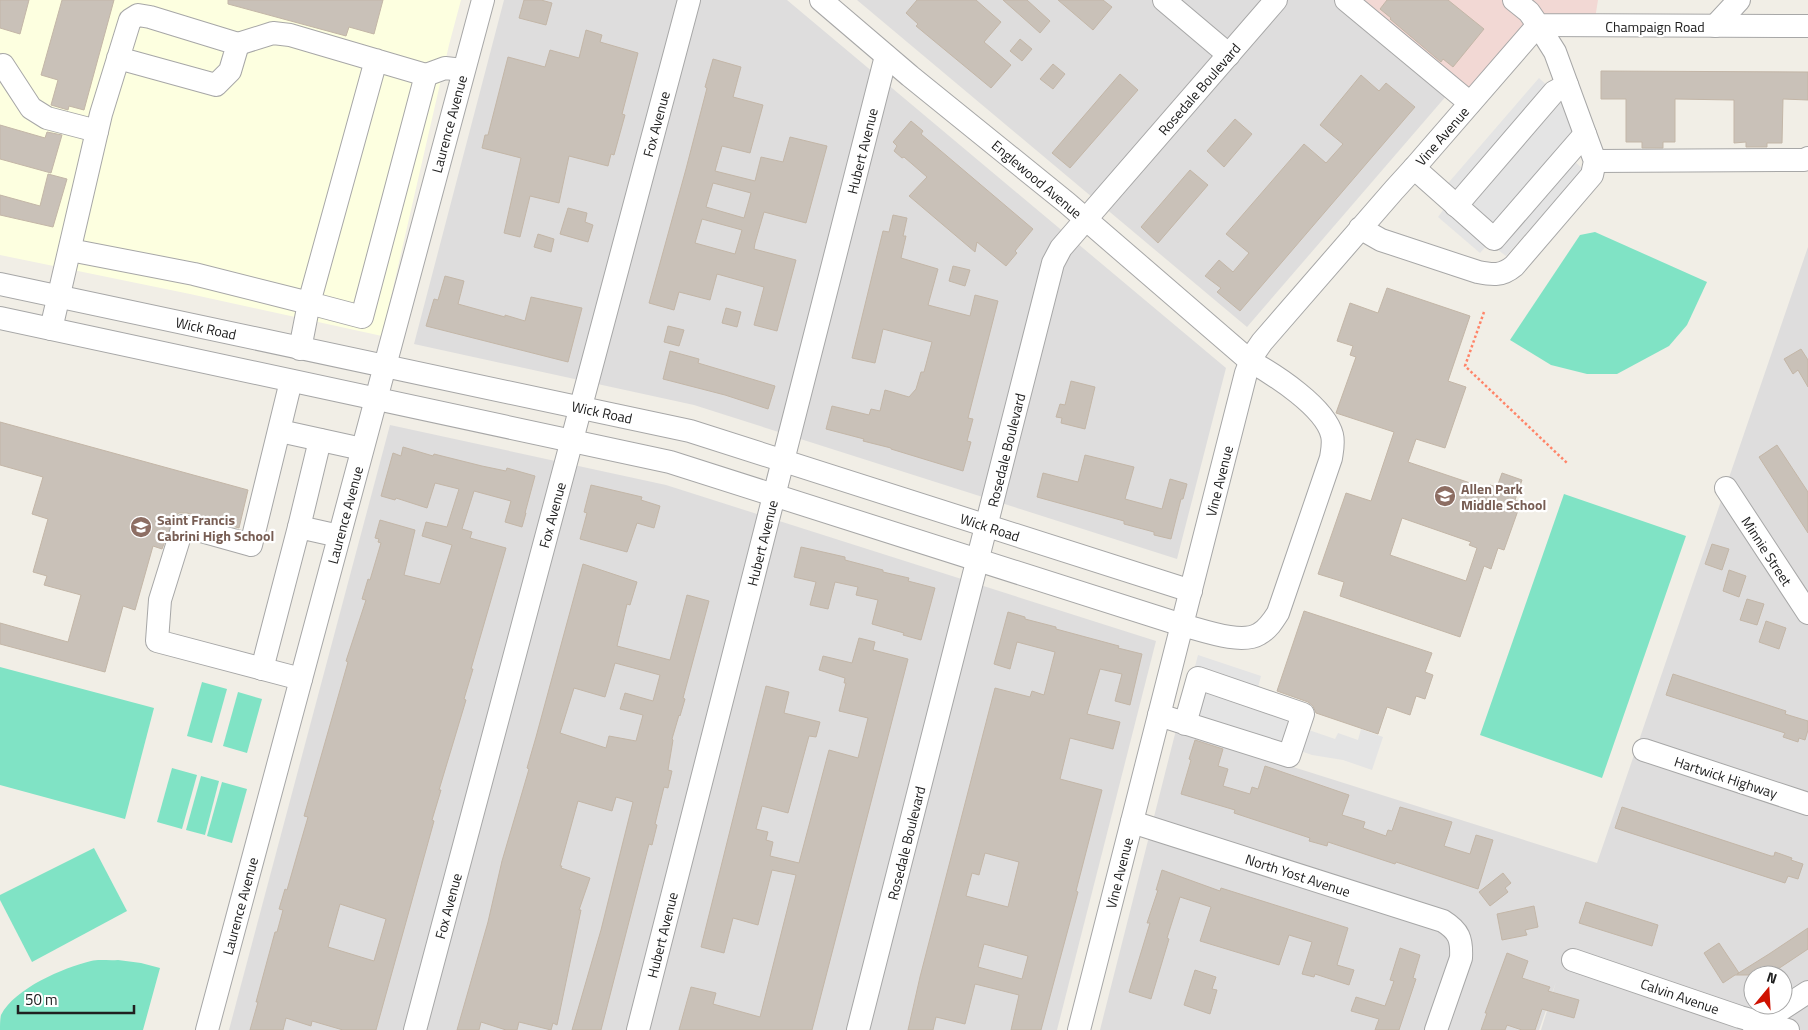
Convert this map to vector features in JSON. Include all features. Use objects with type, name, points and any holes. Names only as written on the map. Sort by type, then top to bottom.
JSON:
[{"type":"street","name":"Laurence Avenue","points":[[207,1030],[482,0]]},
{"type":"street","name":"Fox Avenue","points":[[415,1030],[689,0]]},
{"type":"street","name":"Englewood Avenue","points":[[821,0],[886,56],[1086,220],[1250,361],[1274,374],[1313,405],[1328,424],[1333,436],[1330,458],[1278,613],[1270,625],[1258,634],[1244,638],[1222,635],[1182,625]]},
{"type":"street","points":[[1164,0],[1229,55]]},
{"type":"street","name":"Rosedale Boulevard","points":[[858,1030],[1054,263],[1061,248],[1276,0]]},
{"type":"street","points":[[1346,0],[1470,103]]},
{"type":"street","points":[[1360,228],[1381,240],[1478,272],[1494,275],[1505,273],[1514,266],[1592,176],[1595,161],[1555,52],[1529,12],[1514,0]]},
{"type":"street","points":[[1715,26],[1739,0]]},
{"type":"street","points":[[51,329],[97,131],[130,20],[138,15],[150,17],[238,44],[274,33],[290,35],[426,74],[445,68],[463,70]]},
{"type":"street","name":"Vine Avenue","points":[[1084,1029],[1132,822],[1250,361],[1262,342],[1538,25]]},
{"type":"street","name":"Champaign Road","points":[[1538,25],[1808,26]]},
{"type":"street","points":[[118,58],[216,85],[230,71],[238,44]]},
{"type":"street","name":"Hubert Avenue","points":[[638,1030],[886,56]]},
{"type":"street","points":[[300,348],[309,304],[376,60]]},
{"type":"street","points":[[3,65],[31,108],[47,118],[97,131]]},
{"type":"street","points":[[70,250],[194,274],[362,317],[426,74]]},
{"type":"street","points":[[1456,206],[1554,92],[1567,85]]},
{"type":"street","points":[[418,101],[452,111]]},
{"type":"street","points":[[1414,168],[1494,239],[1585,134]]},
{"type":"street","points":[[1595,161],[1804,160],[1808,158]]},
{"type":"street","name":"Wick Road","points":[[0,284],[690,431],[1191,591]]},
{"type":"street","points":[[0,318],[670,462],[1182,625]]},
{"type":"street","points":[[191,359],[198,327]]},
{"type":"street","points":[[291,381],[251,545],[183,526],[160,600],[157,642],[301,679]]},
{"type":"street","points":[[280,431],[362,449]]},
{"type":"street","points":[[262,669],[320,440]]},
{"type":"street","name":"Minnie Street","points":[[1726,488],[1808,613]]},
{"type":"street","points":[[299,527],[339,536]]},
{"type":"street","points":[[1159,715],[1185,724],[1289,756],[1303,714],[1198,678],[1185,724]]},
{"type":"street","name":"Hartwick Highway","points":[[1644,750],[1808,804]]},
{"type":"street","name":"North Yost Avenue","points":[[1132,822],[1443,921],[1452,927],[1459,936],[1462,946],[1461,958],[1436,1030]]},
{"type":"street","name":"Calvin Avenue","points":[[1573,960],[1740,1017],[1755,1026],[1788,1030]]},
{"type":"street","points":[[1755,1026],[1808,992]]},
{"type":"path","points":[[1484,312],[1465,366],[1567,463]]},
{"type":"shaded area","points":[[0,0],[461,0],[382,336],[0,255]]},
{"type":"shaded area","points":[[504,0],[787,0],[1226,368],[1177,559],[694,405],[414,344]]},
{"type":"shaded area","points":[[857,0],[1335,0],[1447,95],[1247,327]]},
{"type":"shaded area","points":[[1347,0],[1598,0],[1594,25],[1538,25],[1470,103]]},
{"type":"shaded area","points":[[1539,78],[1563,100],[1575,129],[1574,161],[1583,169],[1506,256],[1494,247],[1487,245],[1480,253],[1438,217],[1446,206],[1437,196]]},
{"type":"shaded area","points":[[1808,247],[1808,1030],[1541,1030],[1556,982],[1539,1030],[1100,1030],[1176,730],[1597,863]]},
{"type":"shaded area","points":[[390,425],[666,485],[1156,641],[1057,1030],[229,1030]]},
{"type":"shaded area","points":[[1198,655],[1261,676],[1257,691],[1303,728],[1335,739],[1338,733],[1358,740],[1361,729],[1383,737],[1372,770],[1343,760],[1312,755],[1184,709]]},
{"type":"green space","points":[[1595,232],[1707,282],[1687,325],[1669,346],[1617,374],[1587,374],[1551,365],[1510,340],[1580,235]]},
{"type":"green space","points":[[1564,494],[1686,536],[1602,778],[1480,735]]},
{"type":"green space","points":[[0,667],[154,708],[125,819],[0,785]]},
{"type":"green space","points":[[202,682],[227,689],[212,743],[187,736]]},
{"type":"green space","points":[[238,692],[262,699],[247,753],[223,746]]},
{"type":"green space","points":[[172,768],[197,775],[182,829],[157,822]]},
{"type":"green space","points":[[201,776],[219,781],[205,835],[186,830]]},
{"type":"green space","points":[[222,782],[247,789],[232,843],[207,836]]},
{"type":"green space","points":[[94,848],[127,911],[32,962],[0,900],[0,895]]},
{"type":"green space","points":[[94,960],[118,960],[160,968],[143,1030],[0,1030],[1,1015],[8,1005],[17,996],[41,980]]},
{"type":"building","points":[[0,0],[29,0],[20,34],[0,28]]},
{"type":"building","points":[[62,0],[114,0],[84,110],[69,106],[68,110],[51,105],[58,80],[41,75]]},
{"type":"building","points":[[228,0],[383,0],[374,34],[349,27],[346,36],[228,4]]},
{"type":"building","points":[[524,0],[541,0],[552,3],[546,25],[519,18]]},
{"type":"building","points":[[917,0],[976,0],[1001,22],[984,42],[1011,65],[991,88],[916,26],[918,24],[906,13]]},
{"type":"building","points":[[1003,0],[1027,0],[1050,21],[1040,33]]},
{"type":"building","points":[[1058,0],[1103,0],[1112,7],[1093,30]]},
{"type":"building","points":[[1387,0],[1448,0],[1484,29],[1453,67],[1443,59],[1441,62],[1380,9]]},
{"type":"building","points":[[586,30],[602,35],[600,42],[638,53],[622,114],[625,115],[614,155],[611,154],[608,166],[569,156],[559,203],[530,196],[520,237],[504,233],[521,158],[482,148],[485,135],[488,135],[508,57],[545,67],[550,50],[579,58]]},
{"type":"building","points":[[1020,39],[1032,49],[1022,61],[1010,51]]},
{"type":"building","points":[[713,59],[741,67],[733,97],[763,105],[750,153],[722,146],[715,171],[755,181],[761,157],[783,162],[790,137],[827,146],[806,223],[764,212],[755,243],[754,249],[796,260],[777,331],[754,325],[764,287],[717,274],[710,300],[679,292],[674,310],[649,303],[707,88],[705,87]],"holes":[[[713,183],[751,193],[744,218],[706,207]],[[702,219],[742,230],[735,254],[695,243]]]},
{"type":"building","points":[[1053,64],[1065,74],[1053,89],[1040,79]]},
{"type":"building","points":[[1601,71],[1808,72],[1808,100],[1783,99],[1782,143],[1767,143],[1767,147],[1746,147],[1746,142],[1734,143],[1734,100],[1675,99],[1675,142],[1663,142],[1663,148],[1642,148],[1642,142],[1626,142],[1626,99],[1601,99]]},
{"type":"building","points":[[1120,74],[1138,90],[1070,168],[1052,153]]},
{"type":"building","points":[[1361,75],[1379,91],[1386,83],[1415,107],[1240,311],[1217,292],[1221,288],[1205,276],[1219,260],[1233,272],[1249,253],[1226,234],[1304,144],[1326,163],[1343,144],[1320,125]]},
{"type":"building","points":[[1235,119],[1252,134],[1224,167],[1207,151]]},
{"type":"building","points":[[911,121],[923,131],[921,134],[1033,229],[1015,251],[1017,253],[1006,266],[977,242],[975,252],[909,196],[927,177],[894,151],[897,146],[893,142]]},
{"type":"building","points":[[0,125],[45,138],[47,132],[62,135],[51,173],[0,159]]},
{"type":"building","points":[[1190,170],[1208,185],[1158,243],[1141,227]]},
{"type":"building","points":[[48,174],[67,179],[53,227],[0,215],[0,195],[40,206]]},
{"type":"building","points":[[568,208],[587,213],[585,222],[593,225],[588,242],[560,234]]},
{"type":"building","points":[[893,215],[907,218],[903,236],[906,236],[901,258],[938,269],[928,305],[970,316],[975,295],[998,301],[968,418],[973,419],[967,441],[971,442],[963,471],[863,441],[864,439],[826,429],[832,406],[869,415],[871,409],[880,411],[885,390],[909,397],[916,389],[921,372],[924,372],[932,342],[883,329],[875,363],[852,358],[883,231],[889,232]]},
{"type":"building","points":[[538,234],[554,239],[551,252],[534,247]]},
{"type":"building","points":[[953,266],[970,270],[965,286],[949,281]]},
{"type":"building","points":[[445,276],[464,281],[458,304],[505,317],[505,315],[525,321],[531,297],[582,308],[568,362],[426,326],[434,299],[438,300]]},
{"type":"building","points":[[1387,288],[1470,316],[1448,381],[1466,387],[1445,448],[1416,439],[1408,462],[1488,489],[1490,485],[1497,487],[1502,473],[1522,480],[1515,500],[1521,502],[1504,550],[1498,548],[1491,569],[1484,566],[1460,637],[1340,596],[1344,582],[1318,574],[1346,493],[1371,501],[1394,432],[1336,413],[1356,357],[1350,355],[1353,346],[1337,341],[1350,303],[1378,313]],"holes":[[[1402,518],[1471,542],[1469,545],[1477,548],[1466,581],[1390,555]]]},
{"type":"building","points":[[726,308],[741,312],[737,327],[722,323]]},
{"type":"building","points":[[668,326],[684,330],[679,346],[664,342]]},
{"type":"building","points":[[1801,349],[1808,360],[1808,387],[1798,370],[1793,374],[1784,359]]},
{"type":"building","points":[[670,351],[699,359],[698,363],[775,386],[768,409],[725,395],[663,379]]},
{"type":"building","points":[[1071,381],[1095,387],[1085,429],[1061,423],[1062,418],[1056,417],[1060,404],[1065,405]]},
{"type":"building","points":[[0,422],[248,490],[239,528],[187,513],[179,513],[174,517],[162,549],[153,546],[135,610],[123,606],[105,672],[0,644],[0,623],[68,642],[81,595],[44,585],[47,576],[33,572],[48,519],[32,514],[43,477],[0,465]]},
{"type":"building","points":[[1777,445],[1808,492],[1808,533],[1759,457]]},
{"type":"building","points":[[403,447],[433,456],[434,454],[506,471],[507,468],[535,476],[522,527],[505,522],[511,501],[474,491],[462,529],[472,532],[470,538],[506,548],[471,669],[473,669],[464,699],[466,700],[439,790],[441,790],[432,820],[434,821],[376,1030],[343,1030],[312,1021],[311,1026],[286,1018],[283,1030],[250,1030],[275,932],[277,932],[283,910],[279,909],[285,889],[287,890],[308,817],[304,816],[348,662],[346,661],[366,600],[362,599],[381,543],[378,542],[379,539],[375,538],[380,520],[415,530],[404,575],[440,584],[452,545],[422,536],[426,522],[447,527],[459,489],[435,483],[427,508],[396,498],[395,500],[381,496],[393,453],[401,456]],"holes":[[[340,904],[386,919],[374,961],[328,947]]]},
{"type":"building","points":[[1085,455],[1134,467],[1125,499],[1162,509],[1170,479],[1187,484],[1183,499],[1181,499],[1171,539],[1124,524],[1124,521],[1037,497],[1043,473],[1078,482]]},
{"type":"building","points":[[591,485],[642,497],[641,500],[660,506],[654,528],[637,523],[627,552],[580,539],[587,513],[584,512]]},
{"type":"building","points":[[1712,544],[1729,549],[1722,570],[1705,564]]},
{"type":"building","points":[[801,547],[845,557],[845,560],[909,578],[908,581],[935,588],[921,640],[872,624],[878,600],[856,595],[858,587],[835,582],[828,609],[810,605],[816,582],[794,577]]},
{"type":"building","points":[[583,564],[637,582],[630,605],[627,604],[617,646],[670,660],[687,595],[709,601],[683,698],[685,699],[672,739],[668,770],[672,771],[668,788],[664,787],[652,845],[649,844],[601,1030],[572,1030],[601,930],[633,802],[616,797],[612,811],[578,801],[560,866],[590,878],[579,910],[581,910],[557,1025],[553,1023],[551,1030],[519,1022],[517,1030],[506,1030],[481,1022],[479,1030],[457,1030],[488,922],[502,861],[529,769],[527,768]],"holes":[[[615,663],[660,675],[653,701],[625,693],[620,709],[643,715],[636,741],[609,736],[606,748],[560,733],[574,688],[605,697]]]},
{"type":"building","points":[[1729,570],[1746,576],[1739,597],[1723,591]]},
{"type":"building","points":[[1747,599],[1764,604],[1757,625],[1740,620]]},
{"type":"building","points":[[1304,611],[1432,653],[1425,672],[1433,675],[1425,699],[1416,696],[1410,715],[1387,707],[1378,734],[1316,713],[1313,706],[1308,702],[1277,691]]},
{"type":"building","points":[[1008,612],[1025,617],[1025,619],[1056,627],[1056,629],[1142,654],[1130,705],[1115,701],[1122,674],[1100,669],[1087,714],[1120,722],[1113,749],[1070,738],[1060,779],[1102,790],[1076,891],[1078,892],[1041,1030],[1011,1030],[1019,995],[975,984],[965,1024],[936,1017],[933,1030],[908,1030],[995,688],[1030,697],[1032,691],[1044,695],[1055,652],[1017,642],[1010,669],[994,664]],"holes":[[[985,853],[1019,862],[1008,907],[966,896],[972,873],[979,875]],[[984,944],[1028,956],[1022,979],[978,967]]]},
{"type":"building","points":[[1766,621],[1786,628],[1779,649],[1759,642]]},
{"type":"building","points":[[859,638],[875,642],[873,650],[908,659],[812,1030],[679,1030],[691,987],[716,993],[713,1004],[760,1017],[796,875],[772,870],[758,925],[733,918],[724,953],[701,947],[766,686],[789,692],[784,713],[820,722],[816,737],[809,736],[788,813],[762,806],[756,829],[768,832],[766,840],[773,842],[770,856],[799,863],[829,750],[858,758],[868,718],[839,711],[846,683],[844,683],[845,678],[819,670],[823,656],[852,663]]},
{"type":"building","points":[[1673,674],[1786,711],[1785,714],[1808,721],[1805,740],[1799,738],[1798,742],[1783,737],[1785,733],[1666,695]]},
{"type":"building","points":[[1195,740],[1223,749],[1218,766],[1228,769],[1223,786],[1250,794],[1252,787],[1258,789],[1265,766],[1349,795],[1342,815],[1365,822],[1363,828],[1386,836],[1388,830],[1392,831],[1400,807],[1452,822],[1444,846],[1470,854],[1476,835],[1493,840],[1478,889],[1328,842],[1327,846],[1309,841],[1310,838],[1234,813],[1235,810],[1181,794]]},
{"type":"building","points":[[1622,807],[1771,856],[1774,856],[1775,852],[1792,858],[1791,860],[1803,864],[1798,879],[1788,876],[1785,883],[1615,828]]},
{"type":"building","points":[[1162,870],[1220,891],[1221,888],[1348,928],[1337,965],[1354,970],[1349,985],[1315,974],[1314,977],[1302,974],[1312,942],[1289,935],[1279,965],[1200,941],[1211,907],[1180,897],[1151,999],[1129,992],[1150,923],[1147,923],[1158,890],[1156,890]]},
{"type":"building","points":[[1503,873],[1511,883],[1505,888],[1508,892],[1490,906],[1479,892]]},
{"type":"building","points":[[1586,902],[1658,925],[1652,946],[1579,923]]},
{"type":"building","points":[[1534,906],[1538,927],[1525,930],[1527,935],[1502,940],[1497,914]]},
{"type":"building","points":[[1808,928],[1808,949],[1784,965],[1752,965]]},
{"type":"building","points":[[1719,943],[1739,973],[1743,970],[1743,975],[1735,975],[1723,983],[1704,953]]},
{"type":"building","points":[[1400,948],[1420,955],[1413,978],[1416,979],[1399,1030],[1375,1030],[1379,1019],[1351,1011],[1356,997],[1385,1006],[1394,981],[1390,980]]},
{"type":"building","points":[[1507,953],[1528,961],[1522,978],[1550,987],[1548,991],[1579,1000],[1574,1018],[1542,1009],[1535,1030],[1522,1030],[1507,1025],[1505,1030],[1481,1030],[1487,1013],[1485,1013]]},
{"type":"building","points":[[1195,970],[1216,977],[1212,989],[1217,990],[1210,1014],[1184,1005]]},
{"type":"place","name":"Allen Park Middle School","points":[[1445,496]]},
{"type":"place","name":"Saint Francis Cabrini High School","points":[[141,527]]}]
